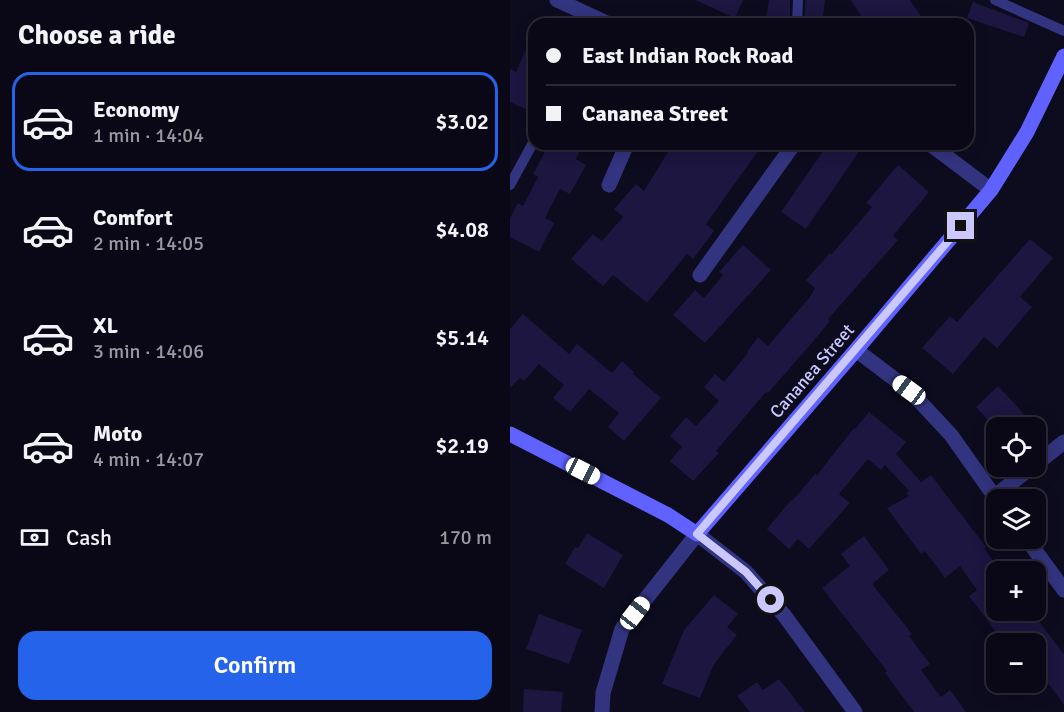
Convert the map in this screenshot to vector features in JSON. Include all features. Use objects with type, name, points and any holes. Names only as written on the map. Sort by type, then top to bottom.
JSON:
[{"type":"street","points":[[557,0],[587,18]]},
{"type":"street","name":"Cananea Street","points":[[602,712],[603,693],[622,629],[697,534],[856,351],[990,190],[1027,132],[1064,56]]},
{"type":"street","points":[[609,185],[624,150]]},
{"type":"street","points":[[700,275],[790,150]]},
{"type":"street","points":[[938,150],[990,190]]},
{"type":"street","points":[[856,351],[909,390],[951,435],[990,489]]},
{"type":"street","points":[[510,434],[668,515],[746,572],[777,606],[855,712]]},
{"type":"street","points":[[1046,456],[1064,442]]},
{"type":"street","points":[[1007,489],[1021,477]]},
{"type":"street","points":[[1034,549],[1064,590]]},
{"type":"lane","points":[[796,18],[798,0]]},
{"type":"lane","points":[[995,0],[1064,31]]},
{"type":"lane","points":[[510,185],[529,150]]},
{"type":"building","points":[[695,0],[743,0],[735,18]]},
{"type":"building","points":[[769,0],[790,0],[790,18],[766,18]]},
{"type":"building","points":[[805,0],[825,0],[823,18],[805,18]]},
{"type":"building","points":[[851,0],[910,0],[922,18],[862,18]]},
{"type":"building","points":[[973,2],[1029,23],[1024,37],[974,20],[974,18],[967,18]]},
{"type":"building","points":[[528,45],[528,105],[526,109],[510,102],[510,69],[516,72]]},
{"type":"building","points":[[546,150],[580,150],[576,159],[586,165],[570,194],[560,189],[545,218],[554,223],[539,252],[510,237],[510,218],[518,203],[523,206],[538,177],[533,174]]},
{"type":"building","points":[[669,150],[759,150],[706,224],[714,231],[693,259],[687,254],[647,303],[613,275],[603,286],[571,259],[593,234],[602,241],[623,217],[614,209],[636,184],[644,191]]},
{"type":"building","points":[[824,150],[860,150],[806,229],[781,212]]},
{"type":"building","points":[[898,165],[929,192],[893,236],[898,240],[828,319],[830,321],[816,338],[768,393],[766,392],[716,451],[719,453],[693,481],[670,461],[682,447],[670,436],[686,417],[696,426],[719,401],[704,387],[715,374],[724,382],[758,337],[768,346],[810,297],[815,288],[806,280],[872,207],[866,203]]},
{"type":"building","points":[[1030,239],[1053,258],[1020,297],[1032,307],[997,348],[984,337],[953,374],[922,348],[950,316],[957,322]]},
{"type":"building","points":[[743,245],[771,270],[705,343],[673,315],[695,290],[704,298],[723,275],[719,272]]},
{"type":"building","points":[[523,314],[569,354],[577,344],[612,373],[622,361],[634,372],[633,374],[661,398],[624,441],[608,427],[619,413],[589,389],[570,412],[553,398],[564,385],[539,364],[524,381],[520,378],[510,388],[510,329]]},
{"type":"building","points":[[998,386],[1024,414],[1021,417],[986,418],[976,407]]},
{"type":"building","points":[[869,412],[906,442],[896,454],[921,482],[931,475],[986,547],[984,548],[993,561],[986,561],[986,618],[969,596],[977,590],[960,566],[945,578],[925,551],[921,554],[887,508],[909,496],[906,493],[909,491],[885,465],[881,470],[868,459],[839,494],[850,503],[809,549],[798,539],[789,549],[767,529],[815,474],[817,475]]},
{"type":"building","points":[[587,533],[623,555],[604,588],[565,564]]},
{"type":"building","points":[[864,536],[889,570],[872,584],[912,634],[909,636],[930,664],[921,670],[941,697],[950,690],[966,712],[914,712],[885,673],[887,671],[822,588],[850,566],[841,554]]},
{"type":"building","points":[[714,595],[738,614],[727,627],[737,635],[714,664],[700,698],[662,684],[684,630]]},
{"type":"building","points":[[539,614],[582,630],[569,664],[526,649]]},
{"type":"building","points":[[988,621],[1038,621],[1064,654],[1064,705],[1046,680],[1046,633],[1009,633],[1008,631],[997,633]]},
{"type":"building","points":[[779,679],[805,712],[750,712],[737,696],[757,682],[763,690]]},
{"type":"building","points":[[524,689],[563,692],[561,712],[523,712]]},
{"type":"route","points":[[771,600],[746,572],[697,534],[961,226]]}]
